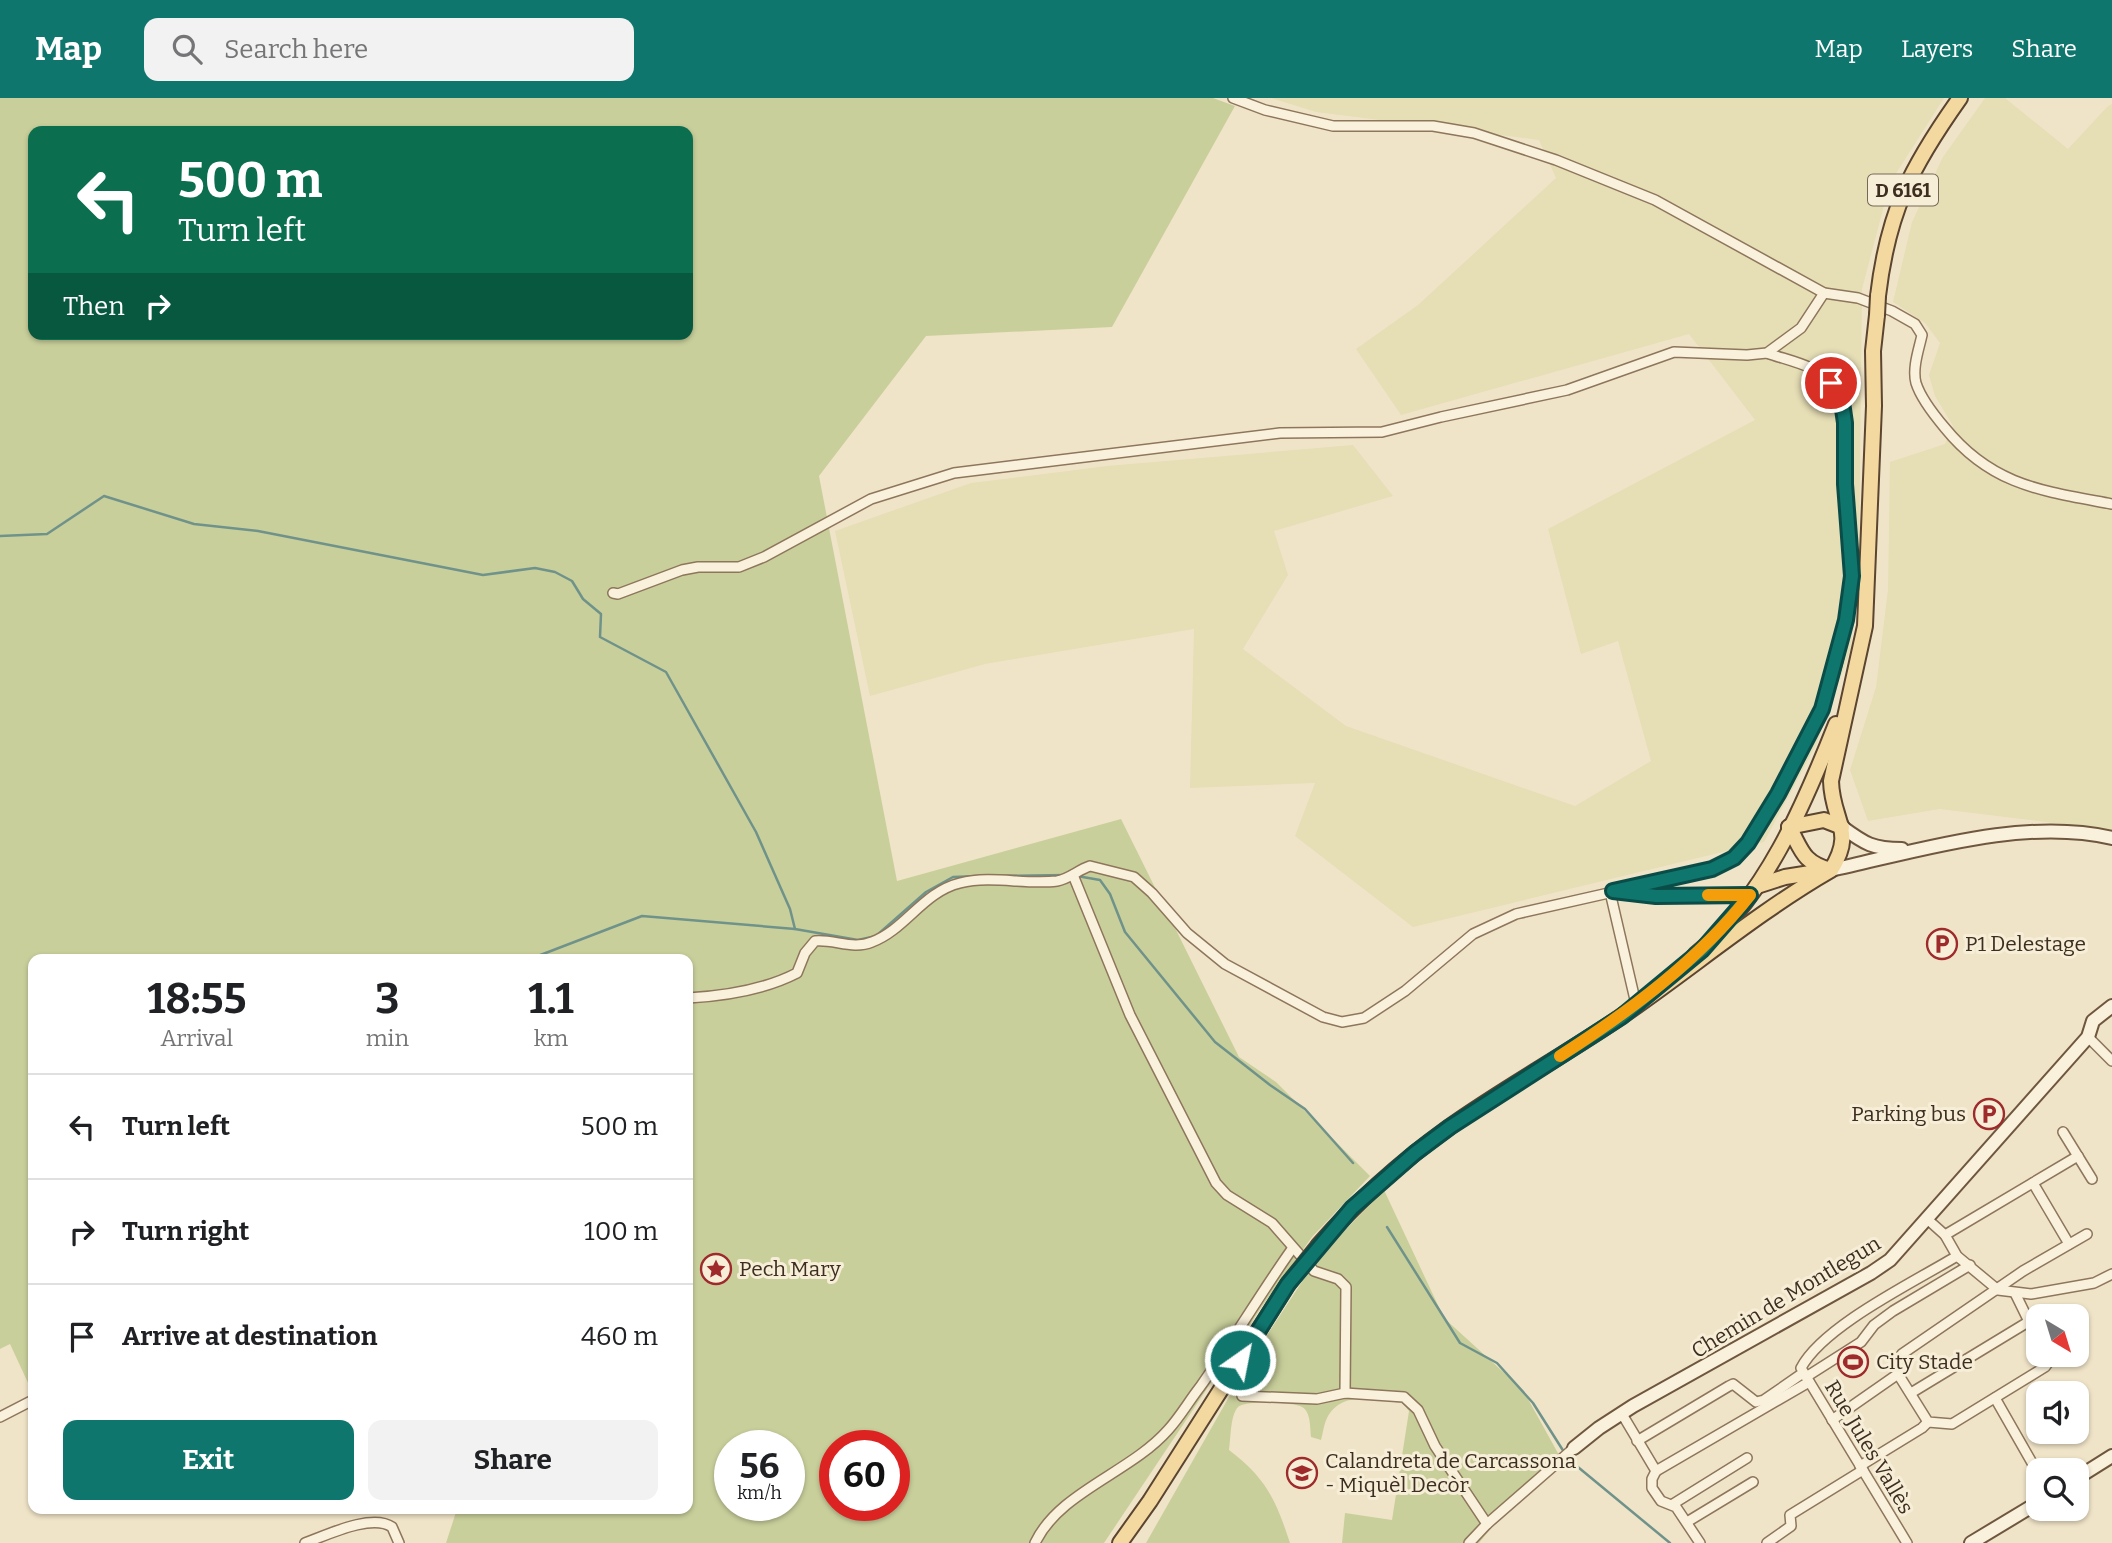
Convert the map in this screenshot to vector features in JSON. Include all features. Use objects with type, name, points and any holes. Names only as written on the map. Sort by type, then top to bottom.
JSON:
[{"type":"main road","name":"D 6161","points":[[1120,1543],[1288,1284],[1352,1208],[1441,1134],[1621,1017],[1702,950],[1772,864],[1812,787],[1854,680],[1866,626],[1873,351],[1878,296],[1887,243],[1903,189],[1931,140],[1960,98]]},
{"type":"main road","points":[[1621,1017],[1762,914],[1831,870],[1842,851],[1844,841],[1834,807],[1831,781],[1854,680]]},
{"type":"main road","points":[[1831,870],[1818,866],[1805,857],[1789,827],[1824,820],[1842,827]]},
{"type":"main road","points":[[1753,890],[1785,877],[1831,870]]},
{"type":"street","points":[[1233,98],[1265,110],[1333,126],[1433,126],[1475,133],[1556,160],[1655,200],[1824,293],[1858,298],[1892,311],[1915,324],[1922,335],[1915,369],[1916,382],[1933,414],[1975,460],[1998,474],[2030,487],[2112,504]]},
{"type":"street","points":[[1768,353],[1801,328],[1824,293]]},
{"type":"street","points":[[613,593],[618,594],[682,570],[739,566],[764,558],[871,499],[954,474],[1280,433],[1382,432],[1567,390],[1665,354],[1693,351],[1747,355],[1768,353],[1813,368],[1831,383],[1842,402],[1852,576],[1846,620],[1822,709],[1778,794],[1748,843],[1734,858],[1712,869],[1516,914],[1474,934],[1405,991],[1364,1018],[1342,1022],[1324,1017],[1225,964],[1187,933],[1134,877],[1090,866],[1058,881],[998,879],[962,882],[945,888],[921,903],[886,935],[871,943],[854,946],[827,940],[815,941],[804,953],[797,973],[785,979],[724,996],[693,998]]},
{"type":"street","points":[[1842,827],[1858,839],[1879,849],[1920,849]]},
{"type":"street","points":[[1831,870],[1920,849],[2052,830],[2112,838]]},
{"type":"street","points":[[1073,875],[1130,1015],[1216,1183],[1227,1195],[1272,1223],[1314,1271],[1338,1279],[1346,1287],[1346,1393]]},
{"type":"street","points":[[1611,892],[1656,896],[1753,890]]},
{"type":"street","points":[[1611,892],[1636,1004]]},
{"type":"street","name":"Chemin de Montlegun","points":[[1469,1543],[1487,1524],[1599,1428],[1890,1260],[2088,1037],[2093,1021],[2112,1006]]},
{"type":"street","points":[[2088,1037],[2112,1061]]},
{"type":"street","points":[[2063,1132],[2092,1179]]},
{"type":"street","points":[[1945,1235],[2078,1156]]},
{"type":"street","points":[[2033,1183],[2069,1244]]},
{"type":"street","points":[[1926,1218],[1945,1235],[1957,1256],[1998,1290],[2032,1294],[2094,1283],[2112,1274]]},
{"type":"street","points":[[1927,1422],[1898,1374],[1896,1363],[1902,1354],[2023,1271],[2087,1234]]},
{"type":"street","points":[[1035,1543],[1042,1528],[1063,1507],[1142,1456],[1169,1430],[1292,1249]]},
{"type":"street","points":[[1805,1375],[1806,1359],[1831,1333],[1957,1256]]},
{"type":"street","points":[[1637,1441],[1733,1384],[1756,1402],[1773,1394],[1861,1342],[1874,1325],[1969,1265]]},
{"type":"street","points":[[2015,1293],[2026,1318]]},
{"type":"street","points":[[1911,1393],[2026,1323]]},
{"type":"street","points":[[1221,1357],[1249,1345]]},
{"type":"street","points":[[1221,1357],[1230,1366],[1230,1375]]},
{"type":"street","points":[[1927,1422],[1952,1424],[2045,1367]]},
{"type":"street","points":[[1832,1420],[1898,1374]]},
{"type":"street","points":[[1700,1543],[1673,1504],[1661,1501],[1652,1488],[1656,1471],[1805,1375]]},
{"type":"street","name":"Rue Jules Vallès","points":[[1805,1375],[1907,1543]]},
{"type":"street","points":[[1242,1396],[1317,1399],[1346,1393],[1404,1397],[1418,1410],[1435,1446],[1487,1524]]},
{"type":"street","points":[[1995,1398],[2029,1458]]},
{"type":"street","points":[[0,1417],[28,1403]]},
{"type":"street","points":[[1622,1414],[1656,1471]]},
{"type":"street","points":[[1767,1543],[1791,1526],[1790,1515],[1922,1428],[1927,1422]]},
{"type":"street","points":[[2089,1470],[2112,1456]]},
{"type":"street","points":[[1673,1504],[1747,1458]]},
{"type":"street","points":[[1687,1522],[1753,1482]]},
{"type":"street","points":[[1971,1543],[2026,1510]]},
{"type":"street","points":[[304,1543],[359,1524],[379,1521],[392,1527],[399,1543]]},
{"type":"shaded area","points":[[1271,98],[1944,98],[1890,183],[1862,289],[1859,561],[1851,649],[1816,745],[1764,842],[1413,927],[1295,836],[1315,783],[1190,788],[1194,629],[985,664],[870,696],[835,531],[971,483],[1107,466],[1353,445],[1393,496],[1274,531],[1288,575],[1243,649],[1346,726],[1575,806],[1651,761],[1618,641],[1581,654],[1548,529],[1755,420],[1689,334],[1401,415],[1356,349],[1418,305],[1556,178],[1539,140],[1316,112]]},
{"type":"shaded area","points":[[1985,98],[2005,98],[2068,149],[2112,104],[2112,830],[1940,809],[1868,821],[1850,770],[1876,687],[1888,590],[1890,462],[1945,444],[1953,426],[1935,396],[1929,375],[1940,343],[1925,323],[1893,302],[1912,222],[1943,157]]},
{"type":"green space","points":[[0,98],[1213,98],[1235,106],[1112,327],[926,336],[819,476],[897,881],[1121,819],[1239,1057],[1276,1082],[1370,1176],[1312,1237],[1263,1305],[1104,1543],[446,1543],[455,1514],[693,1514],[693,954],[28,954],[28,1383],[10,1344],[0,1349]]},
{"type":"green space","points":[[1384,1190],[1444,1318],[1523,1390],[1559,1455],[1479,1543],[1342,1543],[1345,1513],[1392,1520],[1409,1411],[1402,1403],[1371,1399],[1351,1400],[1334,1409],[1326,1420],[1321,1440],[1311,1437],[1309,1416],[1302,1407],[1269,1402],[1249,1403],[1235,1411],[1229,1450],[1261,1480],[1280,1514],[1290,1543],[1146,1543],[1246,1367],[1317,1259]]},
{"type":"waterway","points":[[0,536],[47,534],[104,496],[194,524],[258,531],[483,575],[535,568],[555,572],[572,581],[583,599],[601,614],[600,637],[666,672],[756,832],[790,909],[795,929]]},
{"type":"waterway","points":[[989,876],[1066,875]]},
{"type":"waterway","points":[[543,954],[642,916],[795,929],[858,940],[876,936],[926,892],[953,877],[979,876]]},
{"type":"waterway","points":[[1077,876],[1100,880],[1110,894],[1125,932],[1215,1042],[1305,1109],[1353,1163]]},
{"type":"waterway","points":[[1387,1227],[1460,1343],[1497,1363],[1533,1403],[1564,1452]]},
{"type":"waterway","points":[[1567,1458],[1670,1543]]},
{"type":"slow traffic","points":[[1560,1056],[1621,1017],[1702,950],[1750,895],[1708,895]]},
{"type":"place","name":"P1 Delestage","points":[[1942,944]]},
{"type":"place","name":"Parking bus","points":[[1989,1114]]},
{"type":"place","name":"Pech Mary","points":[[716,1269]]},
{"type":"place","name":"City Stade","points":[[1853,1362]]},
{"type":"place","name":"Calandreta de Carcassona - Miquèl Decòr","points":[[1302,1473]]},
{"type":"route","points":[[1240,1360],[1288,1284],[1352,1208],[1415,1153],[1450,1127],[1621,1017],[1702,950],[1750,895],[1656,896],[1613,891],[1712,869],[1734,858],[1748,843],[1778,794],[1822,709],[1846,620],[1852,576],[1845,484],[1845,423],[1842,402],[1831,383]]}]
